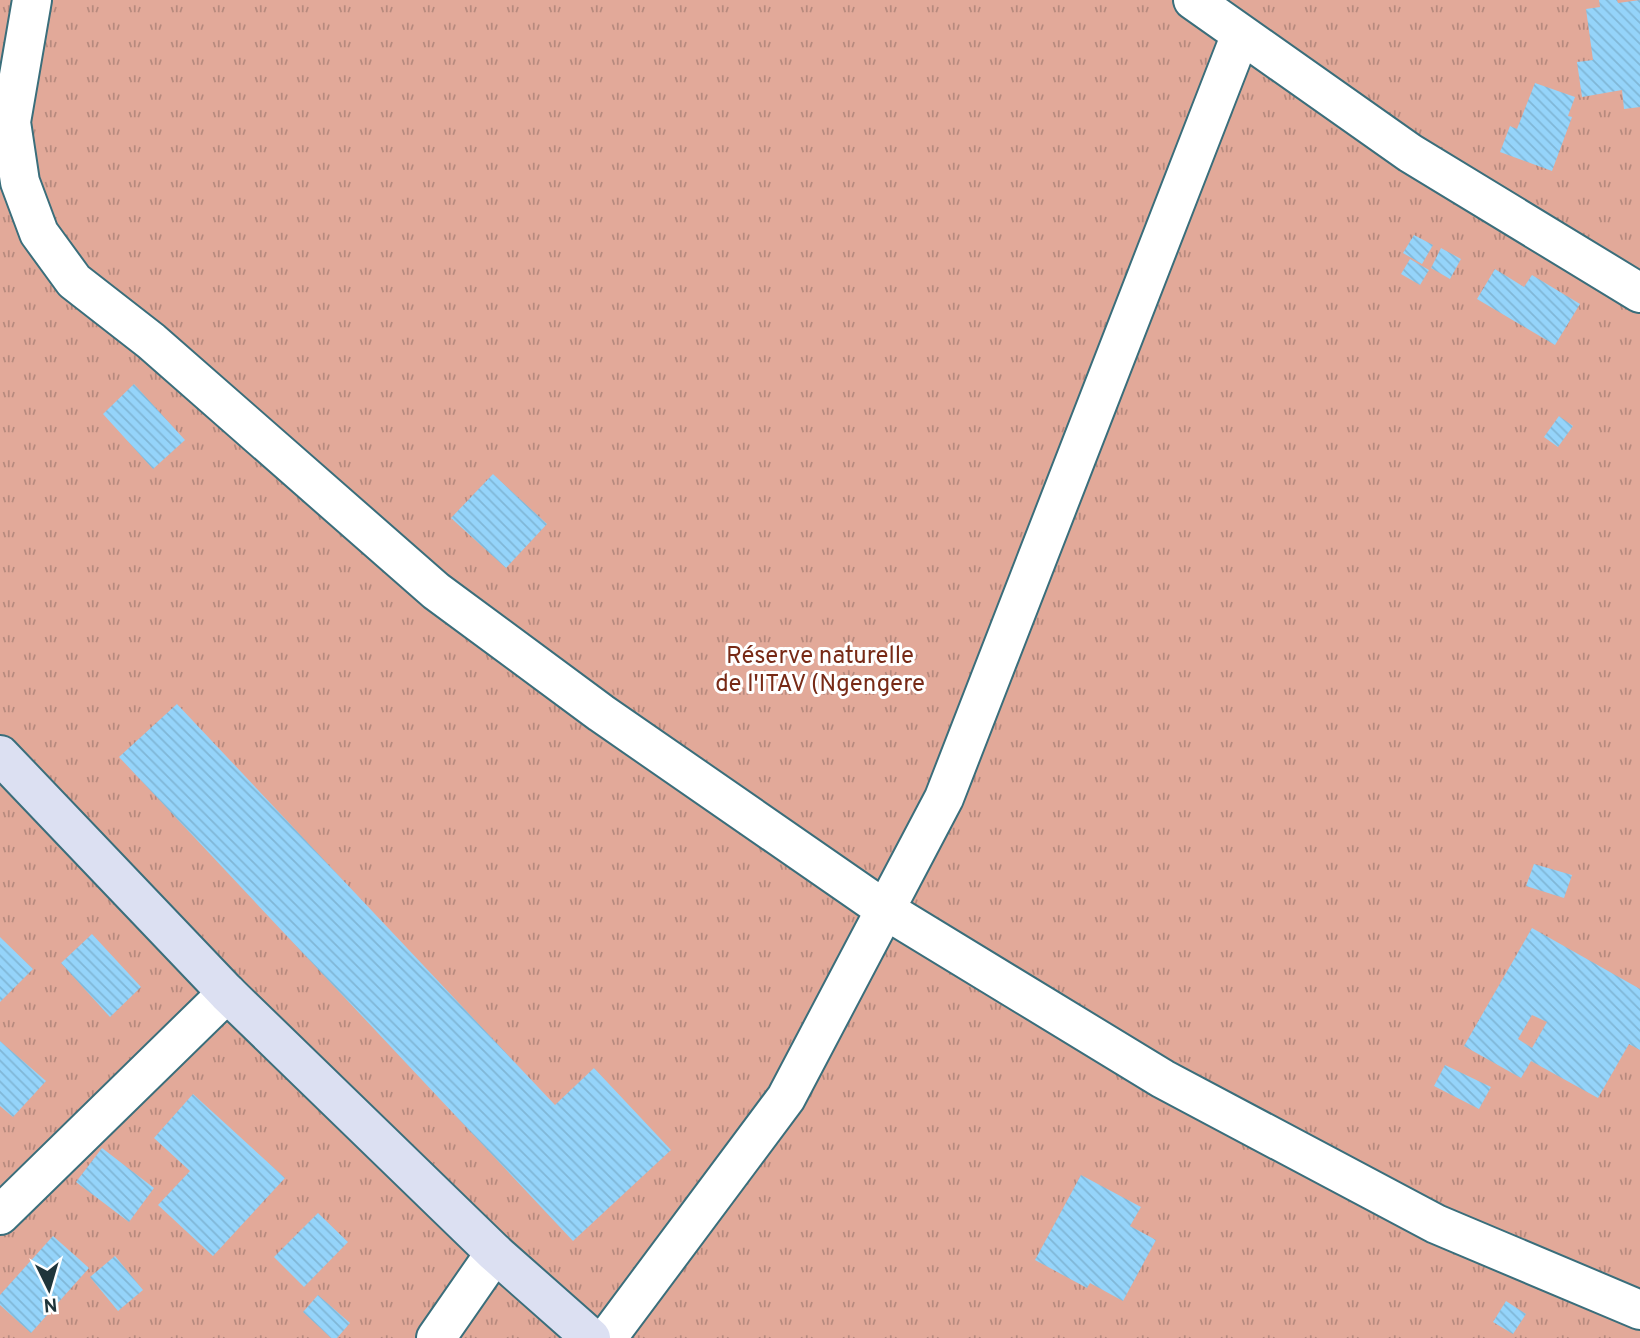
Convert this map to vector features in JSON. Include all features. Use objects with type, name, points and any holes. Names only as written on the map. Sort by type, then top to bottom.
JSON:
[{"type":"street","points":[[32,0],[11,122],[20,181],[39,233],[74,281],[151,341],[436,591],[601,713],[884,909],[1163,1079],[1436,1224],[1640,1310]]},
{"type":"street","points":[[1193,0],[1410,153],[1640,293]]},
{"type":"street","points":[[607,1338],[786,1098],[944,798],[1241,34]]},
{"type":"street","points":[[0,755],[227,993],[495,1253],[591,1338]]},
{"type":"street","points":[[0,1215],[227,993]]},
{"type":"street","points":[[436,1338],[495,1253]]},
{"type":"green space","name":"Réserve naturelle de l'ITAV (Ngengere","points":[[0,0],[1640,0],[1640,1338],[0,1338]]},
{"type":"building","points":[[1599,0],[1617,0],[1618,3],[1640,0],[1640,107],[1624,109],[1622,90],[1582,97],[1577,62],[1593,60],[1586,9],[1600,7]]},
{"type":"building","points":[[1535,83],[1575,97],[1568,116],[1572,117],[1552,171],[1500,152],[1510,126],[1517,129]]},
{"type":"building","points":[[1414,235],[1433,245],[1422,264],[1403,253]]},
{"type":"building","points":[[1441,248],[1461,259],[1450,279],[1431,268]]},
{"type":"building","points":[[1410,259],[1429,270],[1420,285],[1401,274]]},
{"type":"building","points":[[1495,269],[1524,287],[1532,275],[1580,304],[1555,345],[1477,299]]},
{"type":"building","points":[[134,384],[185,440],[153,469],[103,414]]},
{"type":"building","points":[[1559,416],[1573,426],[1558,447],[1544,437]]},
{"type":"building","points":[[493,474],[547,524],[506,568],[451,518]]},
{"type":"building","points":[[177,704],[555,1105],[594,1068],[671,1150],[573,1241],[119,757]]},
{"type":"building","points":[[1534,864],[1572,875],[1564,898],[1526,886]]},
{"type":"building","points":[[1532,928],[1640,989],[1640,1050],[1629,1044],[1598,1098],[1531,1061],[1521,1078],[1464,1046]],"holes":[[[1532,1015],[1547,1022],[1532,1048],[1518,1039]]]},
{"type":"building","points":[[92,934],[141,987],[110,1017],[61,963]]},
{"type":"building","points":[[0,937],[33,969],[0,1002]]},
{"type":"building","points":[[0,1041],[46,1081],[13,1117],[0,1106]]},
{"type":"building","points":[[1445,1065],[1491,1087],[1479,1109],[1434,1086]]},
{"type":"building","points":[[193,1094],[285,1178],[213,1256],[158,1205],[190,1171],[154,1138]]},
{"type":"building","points":[[102,1148],[154,1188],[129,1222],[76,1182]]},
{"type":"building","points":[[1081,1175],[1141,1207],[1130,1226],[1156,1240],[1123,1301],[1090,1283],[1087,1288],[1035,1260]]},
{"type":"building","points":[[318,1213],[348,1242],[304,1287],[274,1257]]},
{"type":"building","points":[[53,1236],[89,1268],[31,1333],[0,1305],[0,1295]]},
{"type":"building","points":[[115,1256],[143,1290],[118,1311],[90,1277]]},
{"type":"building","points":[[318,1295],[350,1323],[337,1338],[331,1338],[303,1312]]},
{"type":"building","points":[[1506,1301],[1526,1314],[1513,1334],[1493,1322]]}]
